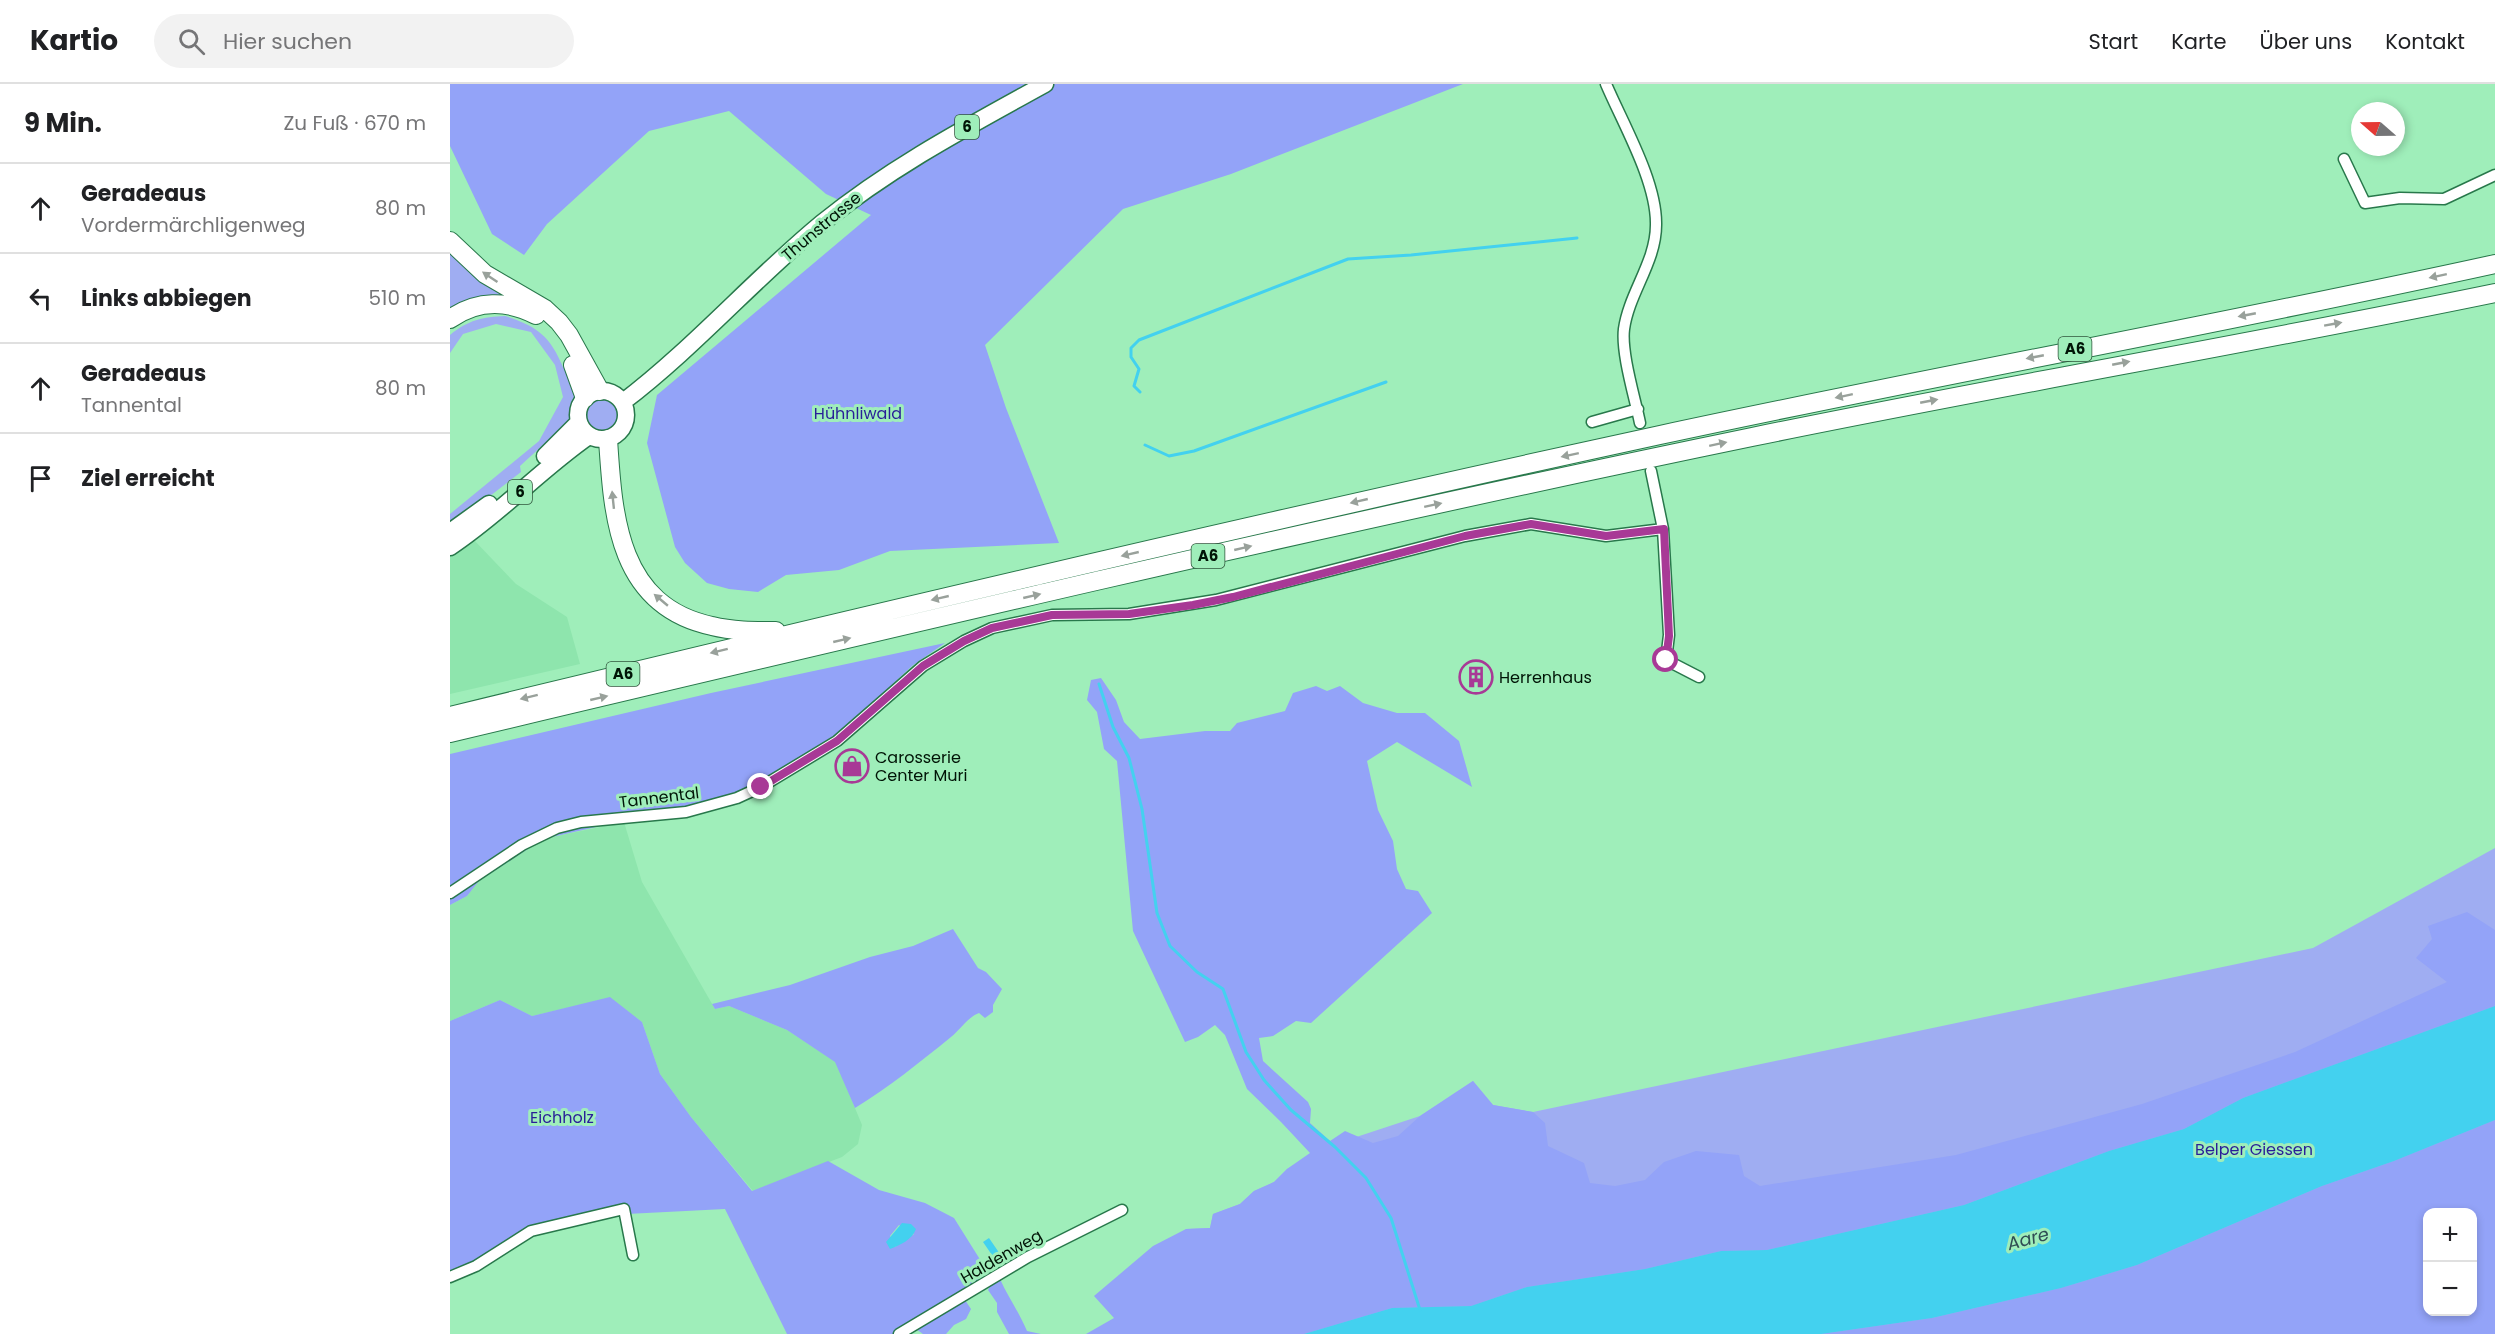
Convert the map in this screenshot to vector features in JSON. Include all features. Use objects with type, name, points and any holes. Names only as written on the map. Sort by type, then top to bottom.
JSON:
[{"type":"highway","points":[[450,241],[485,274],[545,309],[559,322],[569,335],[590,376],[592,394]]},
{"type":"highway","name":"A6","points":[[450,716],[796,632],[1261,524],[1667,434],[2495,264]]},
{"type":"highway","name":"A6","points":[[450,733],[1140,571],[1641,460],[2006,386],[2495,293]]},
{"type":"highway","points":[[450,319],[474,306],[490,303],[523,308],[540,317],[562,340],[592,394]]},
{"type":"highway","points":[[608,439],[613,506],[620,541],[636,574],[647,588],[678,613],[711,626],[731,630],[796,632]]},
{"type":"highway","points":[[450,744],[503,730],[542,711]]},
{"type":"main road","name":"Thunstrasse","points":[[622,402],[685,351],[788,252],[862,192],[928,149],[1045,84]]},
{"type":"main road","points":[[613,393],[622,402],[626,409],[624,424],[615,436],[608,439],[595,438],[584,429],[578,409],[592,394],[613,393]]},
{"type":"main road","name":"6","points":[[450,532],[506,490],[553,449],[584,429]]},
{"type":"main road","name":"6","points":[[450,547],[485,521],[567,451],[584,429]]},
{"type":"street","points":[[1606,84],[1644,170],[1656,212],[1653,245],[1624,330],[1626,355],[1640,423]]},
{"type":"street","points":[[2344,159],[2365,203],[2400,198],[2444,199],[2495,176]]},
{"type":"street","points":[[1592,422],[1638,409]]},
{"type":"street","points":[[1651,471],[1664,529],[1669,636],[1666,660],[1699,677]]},
{"type":"street","name":"Tannental","points":[[450,893],[522,845],[557,828],[581,822],[686,812],[745,794],[782,776],[837,741],[907,678],[945,652],[983,631],[1017,621],[1052,615],[1129,614],[1193,605],[1233,597],[1465,536],[1516,525],[1539,525],[1616,536],[1664,529]]},
{"type":"street","points":[[450,1277],[476,1266],[531,1231],[624,1209],[633,1255]]},
{"type":"street","name":"Haldenweg","points":[[899,1334],[1028,1257],[1122,1210]]},
{"type":"shaded area","points":[[472,538],[516,584],[567,617],[580,664],[450,694],[450,551]]},
{"type":"shaded area","points":[[624,822],[642,882],[715,1009],[729,1006],[787,1030],[836,1062],[862,1125],[858,1144],[842,1157],[753,1191],[691,1117],[660,1074],[642,1022],[610,998],[532,1016],[500,1000],[450,1021],[450,905],[467,896],[479,881],[543,839]]},
{"type":"green space","name":"Hühnliwald","points":[[450,84],[1463,84],[1231,174],[1123,209],[985,345],[1006,408],[1059,543],[890,551],[839,570],[786,575],[758,592],[729,589],[707,583],[685,563],[675,547],[647,443],[657,395],[871,215],[826,194],[729,111],[649,131],[547,224],[524,255],[492,234],[450,146]]},
{"type":"green space","points":[[450,247],[510,294],[450,311]]},
{"type":"green space","points":[[505,316],[534,328],[553,347],[563,367],[572,371],[578,398],[573,420],[553,443],[544,444],[520,466],[521,472],[450,527],[450,514],[539,441],[563,397],[555,365],[531,332],[496,324],[463,334],[450,353],[450,335],[457,330],[476,320]]},
{"type":"green space","points":[[602,397],[614,403],[620,415],[614,427],[602,433],[590,427],[584,415],[590,403]]},
{"type":"green space","points":[[945,643],[912,666],[844,730],[777,775],[729,797],[543,839],[479,881],[467,896],[450,905],[450,754],[711,693]]},
{"type":"green space","points":[[1101,678],[1116,700],[1124,722],[1140,739],[1205,731],[1230,731],[1237,723],[1285,711],[1293,693],[1316,686],[1327,691],[1340,686],[1363,703],[1397,713],[1425,713],[1459,741],[1472,787],[1397,742],[1367,761],[1378,810],[1393,841],[1397,869],[1406,889],[1418,891],[1432,913],[1311,1023],[1296,1021],[1273,1036],[1259,1038],[1263,1061],[1308,1102],[1311,1109],[1310,1123],[1330,1141],[1345,1131],[1373,1143],[1398,1136],[1420,1116],[1473,1081],[1493,1105],[1533,1112],[1545,1123],[1548,1146],[1584,1163],[1590,1183],[1615,1186],[1645,1180],[1664,1162],[1696,1151],[1739,1155],[1744,1176],[1760,1186],[1956,1155],[2142,1104],[2295,1052],[2447,982],[2416,958],[2432,939],[2428,926],[2467,912],[2495,930],[2495,1006],[2243,1098],[2184,1129],[2109,1151],[1964,1205],[1767,1250],[1721,1251],[1645,1269],[1527,1287],[1471,1306],[1392,1308],[1304,1334],[1086,1334],[1114,1318],[1094,1296],[1153,1246],[1186,1229],[1210,1228],[1213,1214],[1240,1204],[1254,1191],[1274,1182],[1287,1169],[1310,1153],[1247,1089],[1225,1035],[1215,1025],[1198,1037],[1185,1042],[1133,931],[1117,761],[1104,749],[1097,712],[1087,700],[1091,680]]},
{"type":"green space","name":"Belper Giessen","points":[[2495,848],[2495,1334],[1094,1334],[1137,1302],[1186,1229],[1210,1228],[1213,1214],[1240,1204],[1254,1191],[1274,1182],[1287,1169],[1326,1147],[1420,1116],[1473,1081],[1493,1105],[1533,1112],[2313,948]]},
{"type":"green space","points":[[953,929],[978,968],[986,972],[1002,989],[993,1005],[993,1012],[985,1018],[979,1013],[971,1017],[951,1037],[916,1065],[855,1108],[835,1062],[787,1030],[729,1006],[715,1009],[712,1004],[790,985],[870,957],[913,946]]},
{"type":"green space","name":"Eichholz","points":[[610,997],[642,1022],[660,1074],[691,1117],[752,1191],[828,1161],[879,1190],[925,1203],[954,1218],[991,1277],[963,1297],[971,1309],[966,1319],[954,1325],[946,1334],[923,1334],[916,1329],[901,1334],[787,1334],[725,1209],[607,1215],[533,1231],[450,1277],[450,1021],[500,1000],[532,1016]],"holes":[[[899,1225],[914,1234],[895,1247],[890,1236]]]},
{"type":"green space","points":[[2495,1120],[2495,1334],[1821,1334],[1932,1318],[2061,1288],[2137,1265],[2322,1186],[2394,1161]]},
{"type":"green space","points":[[1000,1279],[1027,1331],[1041,1334],[1009,1334],[997,1312],[997,1303],[988,1290],[991,1284]]},
{"type":"water","name":"Aare","points":[[2495,1006],[2495,1120],[2394,1161],[2322,1186],[2137,1265],[2061,1288],[1932,1318],[1821,1334],[1304,1334],[1392,1308],[1471,1306],[1527,1287],[1645,1269],[1721,1251],[1767,1250],[1964,1205],[2109,1151],[2184,1129],[2243,1098]]},
{"type":"water","points":[[902,1223],[911,1224],[916,1229],[909,1239],[890,1249],[886,1242]]},
{"type":"water","points":[[989,1238],[1000,1254],[994,1258],[983,1242]]},
{"type":"waterway","points":[[1140,392],[1134,386],[1139,369],[1131,357],[1131,348],[1139,340],[1348,259],[1577,238]]},
{"type":"waterway","points":[[1145,445],[1169,456],[1194,451],[1386,382]]},
{"type":"waterway","points":[[1099,684],[1113,727],[1129,758],[1142,809],[1157,913],[1170,946],[1197,972],[1223,989],[1246,1052],[1264,1080],[1291,1110],[1335,1147],[1366,1178],[1391,1218],[1420,1310]]},
{"type":"place","name":"Herrenhaus","points":[[1476,677]]},
{"type":"place","name":"Carosserie Center Muri","points":[[852,766]]},
{"type":"route","points":[[761,787],[837,741],[915,672],[983,631],[1040,616],[1082,613],[1129,614],[1193,605],[1233,597],[1465,536],[1516,525],[1531,524],[1606,536],[1664,529],[1669,636],[1666,660]]}]
